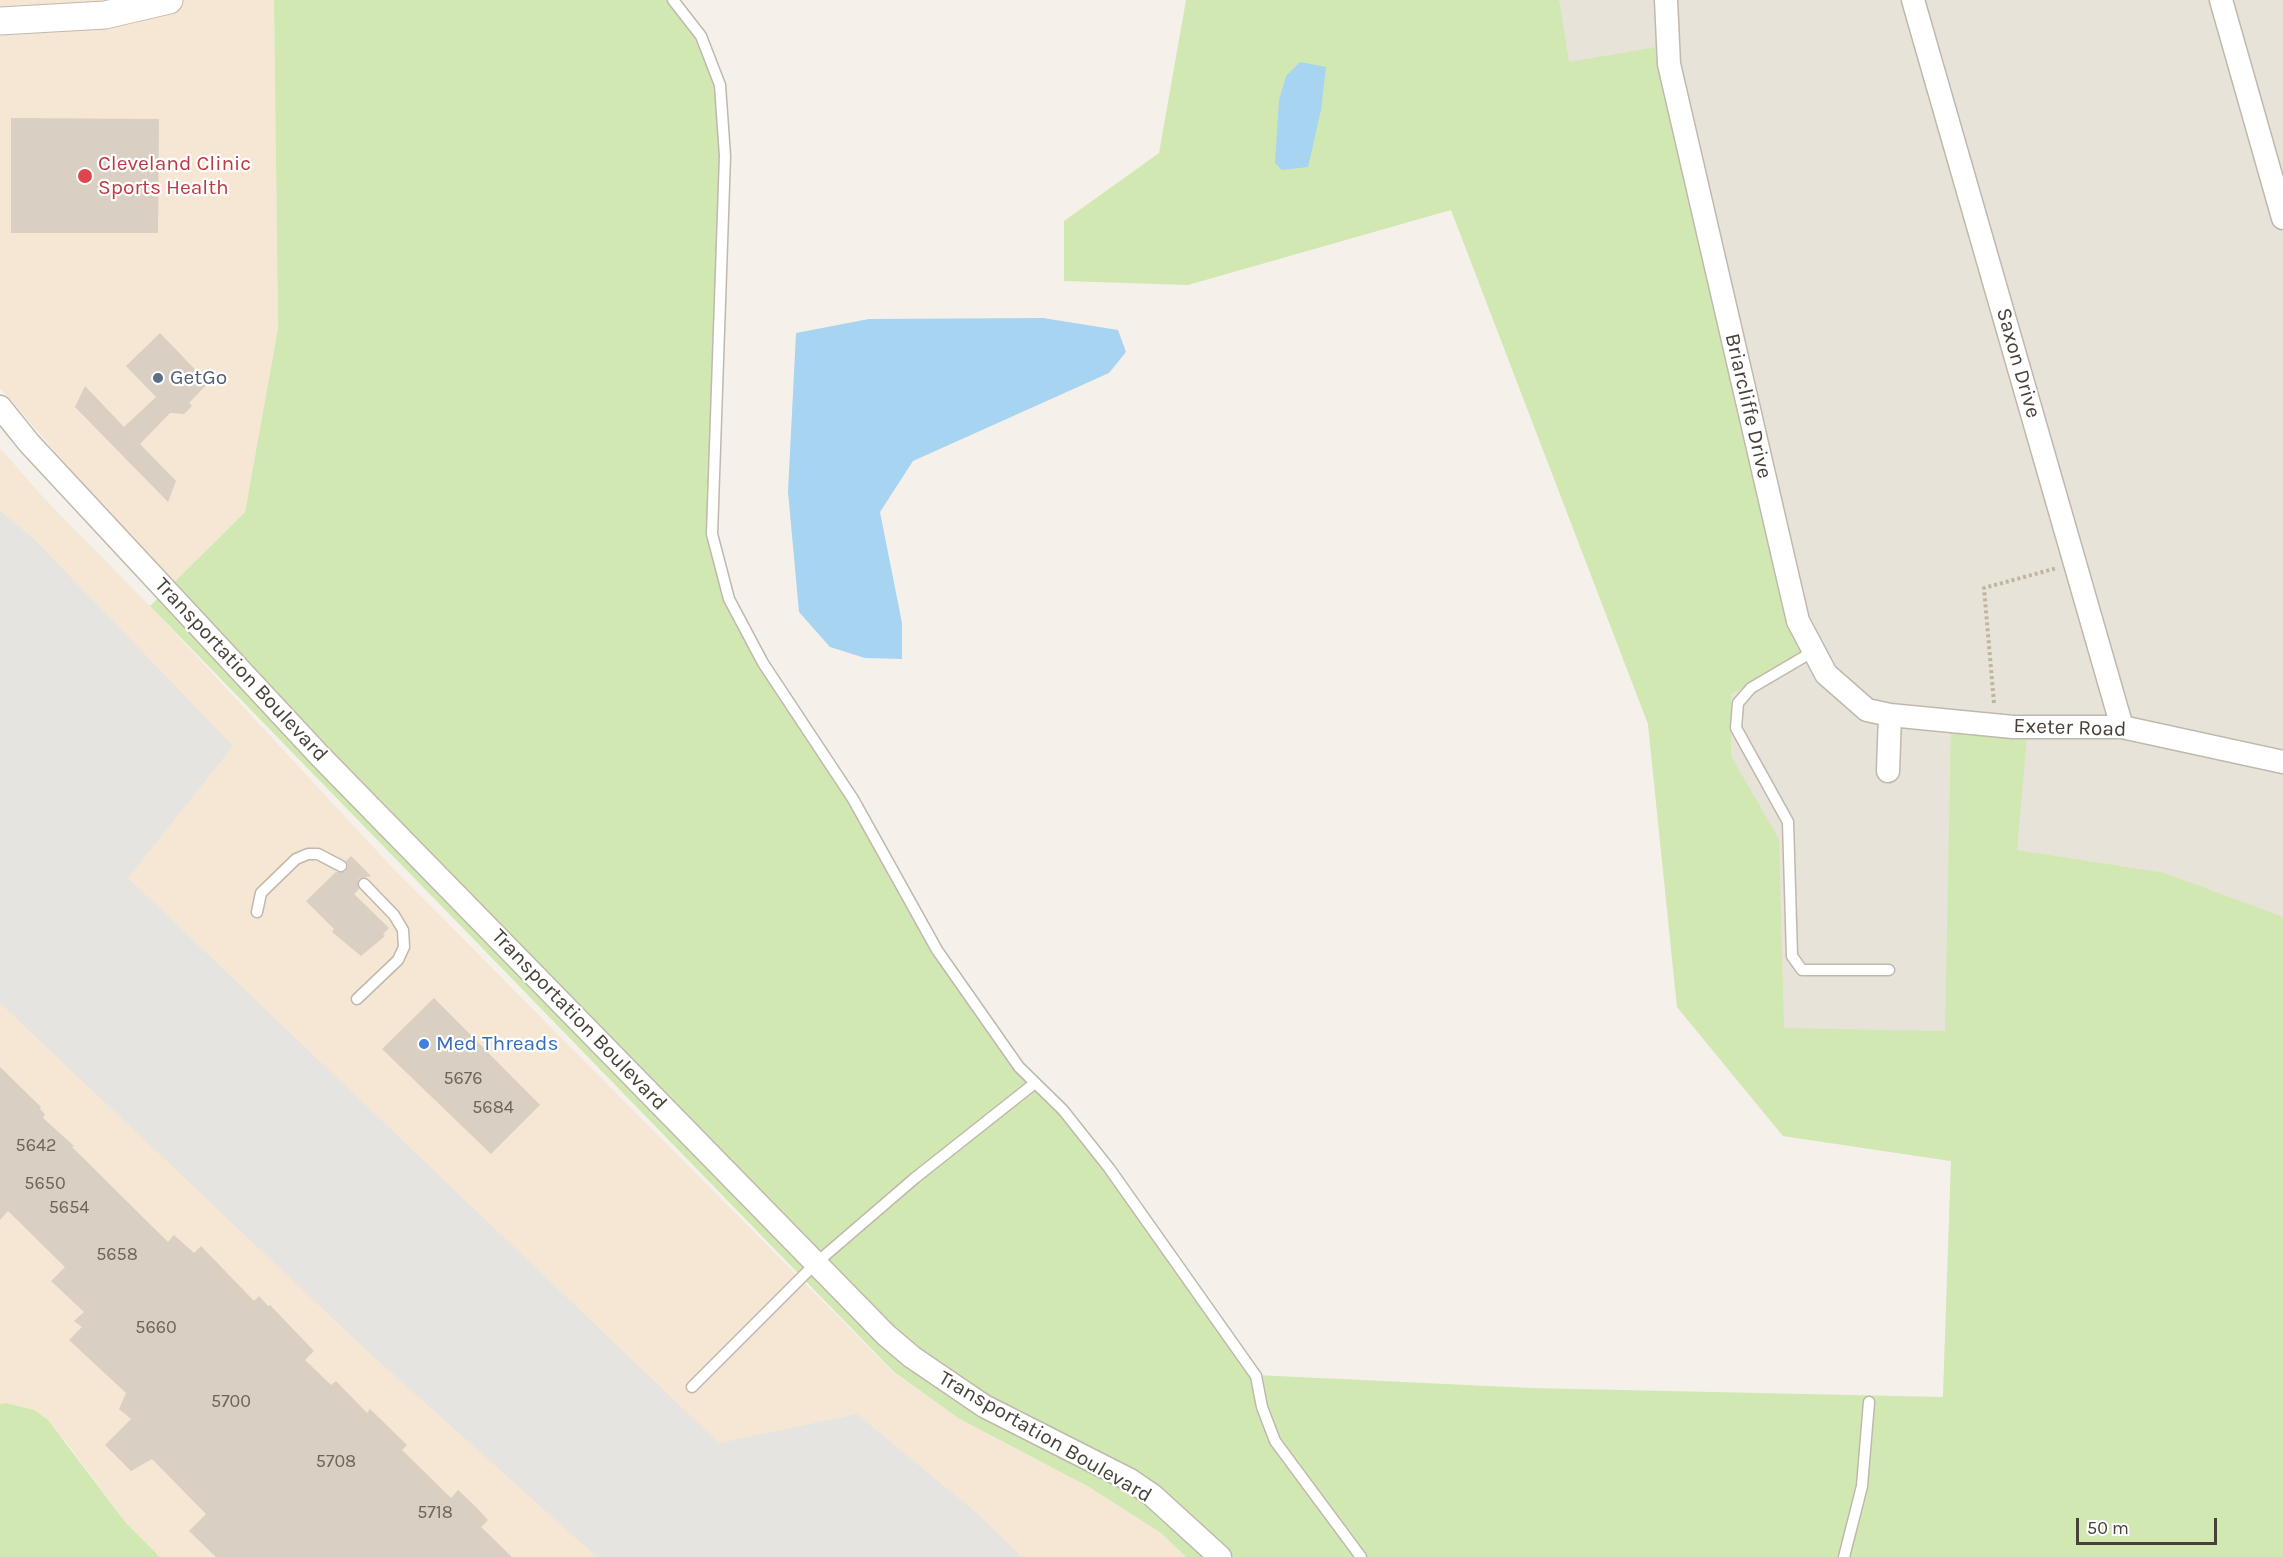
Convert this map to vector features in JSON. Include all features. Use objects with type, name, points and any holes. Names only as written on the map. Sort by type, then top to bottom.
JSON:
[{"type":"street","points":[[0,21],[105,15],[170,0]]},
{"type":"street","name":"Briarcliffe Drive","points":[[1666,0],[1668,64],[1798,621],[1826,674],[1867,710],[1890,715]]},
{"type":"street","name":"Saxon Drive","points":[[1913,0],[2122,727]]},
{"type":"street","points":[[2221,0],[2283,218]]},
{"type":"street","name":"Transportation Boulevard","points":[[0,407],[29,443],[320,756],[815,1264],[912,1358],[1002,1416],[1130,1480],[1152,1495],[1220,1557]]},
{"type":"street","points":[[1888,771],[1890,715]]},
{"type":"street","name":"Exeter Road","points":[[1890,715],[2013,727],[2122,727],[2283,762]]},
{"type":"lane","points":[[673,0],[701,36],[720,85],[725,156],[712,534],[729,599],[763,663],[853,799],[937,950],[1019,1067],[1063,1110],[1108,1168],[1256,1376],[1262,1407],[1275,1441],[1361,1557]]},
{"type":"lane","points":[[1814,651],[1751,688],[1738,703],[1736,728],[1788,822],[1792,956],[1802,970],[1889,970]]},
{"type":"lane","points":[[257,912],[261,893],[296,859],[308,854],[318,854],[341,866]]},
{"type":"lane","points":[[357,999],[398,960],[404,947],[403,930],[394,915],[363,884]]},
{"type":"lane","points":[[692,1387],[815,1264],[915,1178],[1035,1083]]},
{"type":"lane","points":[[1844,1557],[1862,1486],[1869,1402]]},
{"type":"path","points":[[1994,703],[1984,588],[2061,567]]},
{"type":"shaded area","points":[[0,0],[274,0],[278,328],[245,512],[171,585],[0,388]]},
{"type":"shaded area","points":[[1412,0],[2283,0],[2283,1385],[1943,1397],[1951,1161],[1783,1136],[1677,1007],[1648,724],[1451,209]]},
{"type":"shaded area","points":[[0,448],[43,497],[150,606],[389,864],[893,1372],[958,1418],[1089,1487],[1161,1533],[1186,1557],[160,1557],[126,1523],[64,1439],[6,1403],[0,1404]]},
{"type":"shaded area","points":[[0,511],[32,537],[233,746],[128,878],[719,1443],[857,1414],[979,1515],[1022,1557],[597,1557],[364,1348],[0,1003]]},
{"type":"green space","points":[[274,0],[673,0],[701,36],[720,85],[725,156],[712,534],[729,599],[853,799],[937,950],[1019,1067],[1063,1110],[1256,1375],[1531,1388],[1943,1397],[1951,1161],[1783,1136],[1677,1007],[1648,724],[1451,210],[1188,285],[1064,281],[1064,221],[1159,153],[1186,0],[1559,0],[1569,62],[1668,45],[1814,651],[1731,694],[1731,756],[1779,839],[1784,1028],[1945,1031],[1951,721],[2028,727],[2017,850],[2165,873],[2283,917],[2283,1557],[1186,1557],[1161,1533],[1089,1487],[958,1418],[894,1372],[150,606],[245,512],[278,328]]},
{"type":"green space","points":[[6,1403],[34,1410],[48,1420],[126,1523],[160,1557],[0,1557],[0,1404]]},
{"type":"water","points":[[1300,62],[1326,67],[1321,110],[1308,167],[1282,170],[1275,163],[1279,100],[1286,76]]},
{"type":"water","points":[[1043,318],[1118,330],[1126,352],[1109,373],[913,461],[880,512],[902,623],[902,659],[865,658],[830,647],[799,612],[788,492],[796,333],[869,319]]},
{"type":"building","name":"Cleveland Clinic Sports Health","points":[[11,118],[159,119],[158,233],[11,233]]},
{"type":"building","points":[[160,333],[208,383],[189,403],[192,406],[184,414],[170,413],[140,444],[176,481],[168,502],[75,407],[85,386],[124,427],[156,397],[126,366]]},
{"type":"building","points":[[351,856],[371,876],[358,879],[359,889],[354,894],[389,928],[383,934],[385,936],[361,956],[332,932],[334,929],[306,901],[336,872],[345,872],[348,866],[346,861]]},
{"type":"building","points":[[434,998],[540,1105],[491,1154],[382,1049]]},
{"type":"building","points":[[0,1067],[41,1107],[40,1109],[45,1114],[43,1118],[74,1146],[72,1147],[168,1242],[174,1235],[194,1253],[201,1246],[254,1301],[259,1296],[268,1306],[270,1305],[314,1351],[305,1360],[331,1385],[336,1381],[367,1413],[370,1409],[407,1445],[402,1450],[451,1498],[458,1490],[475,1506],[488,1520],[481,1527],[512,1557],[216,1557],[189,1531],[206,1514],[152,1459],[131,1471],[105,1445],[131,1419],[119,1409],[126,1393],[69,1340],[82,1327],[74,1321],[84,1312],[51,1281],[65,1267],[8,1211],[0,1220]]},
{"type":"place","name":"Cleveland Clinic Sports Health","points":[[85,176]]},
{"type":"place","name":"GetGo","points":[[158,378]]},
{"type":"place","name":"Med Threads","points":[[424,1044]]}]
